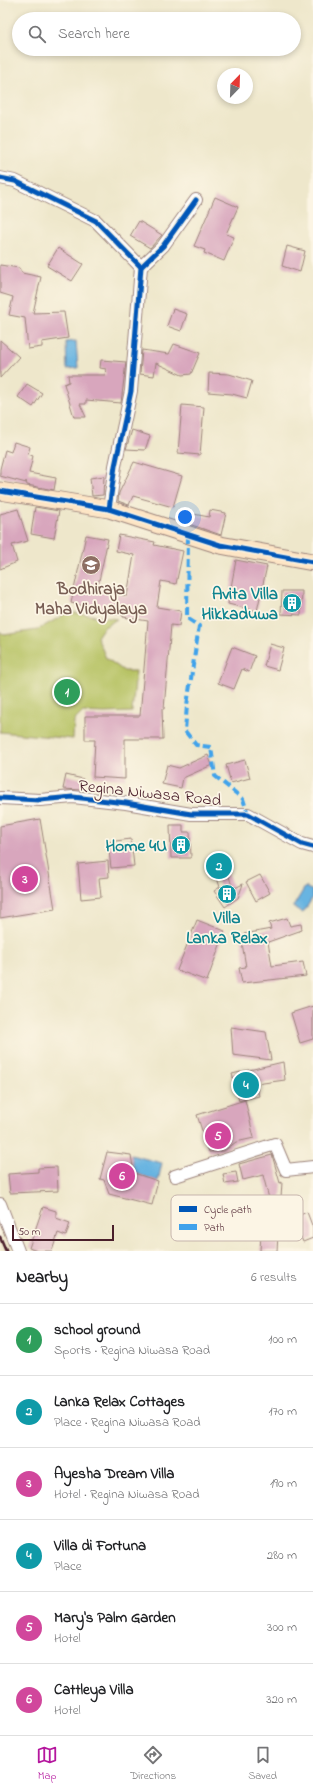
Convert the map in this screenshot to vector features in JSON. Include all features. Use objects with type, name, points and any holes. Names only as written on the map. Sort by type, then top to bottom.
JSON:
[{"type":"street","points":[[0,178],[15,181],[96,221],[142,267]]},
{"type":"street","points":[[109,509],[115,466],[131,391],[142,267],[163,246],[196,200]]},
{"type":"street","points":[[0,491],[109,509],[220,545],[313,562]]},
{"type":"street","name":"Regina Niwasa Road","points":[[0,798],[40,800],[73,797],[126,803],[191,814],[248,814],[302,844],[313,847]]},
{"type":"street","points":[[175,1176],[275,1144],[286,1170],[313,1167]]},
{"type":"street","points":[[0,1204],[6,1235],[18,1251]]},
{"type":"green space","points":[[69,612],[117,619],[103,628],[97,637],[106,658],[124,671],[136,671],[132,712],[83,712],[74,721],[73,739],[0,732],[0,631],[4,635],[37,630]]},
{"type":"water","points":[[76,341],[78,368],[67,369],[66,342]]},
{"type":"water","points":[[305,887],[313,891],[313,897],[303,913],[293,907]]},
{"type":"water","points":[[131,1155],[162,1163],[158,1181],[134,1173]]},
{"type":"building","points":[[215,197],[238,207],[226,234],[234,237],[224,261],[204,253],[205,250],[194,246]]},
{"type":"building","points":[[139,221],[162,235],[150,248],[130,236]]},
{"type":"building","points":[[287,246],[305,251],[300,272],[282,266]]},
{"type":"building","points":[[58,248],[83,264],[72,281],[47,266]]},
{"type":"building","points":[[0,265],[19,268],[22,273],[41,277],[33,313],[64,312],[68,338],[42,342],[42,347],[28,349],[25,318],[9,315],[13,297],[0,293]]},
{"type":"building","points":[[173,309],[187,314],[181,331],[167,326]]},
{"type":"building","points":[[0,340],[19,357],[0,378]]},
{"type":"building","points":[[174,344],[200,353],[191,374],[182,375],[156,363],[154,376],[140,374],[142,350],[169,354]]},
{"type":"building","points":[[101,360],[126,362],[121,403],[86,400],[86,404],[80,404],[86,417],[74,417],[64,384],[69,382],[68,375],[105,375],[106,369],[100,368]]},
{"type":"building","points":[[209,373],[229,374],[252,381],[247,398],[232,394],[208,392]]},
{"type":"building","points":[[27,384],[42,393],[33,407],[18,397]]},
{"type":"building","points":[[182,405],[204,407],[200,455],[178,453]]},
{"type":"building","points":[[132,430],[150,436],[145,450],[126,449]]},
{"type":"building","points":[[14,442],[30,447],[28,454],[33,456],[29,473],[56,478],[54,490],[27,485],[26,481],[26,483],[0,476],[0,469],[5,450],[11,452]]},
{"type":"building","points":[[134,462],[182,476],[173,507],[133,496],[129,505],[118,501],[119,493]]},
{"type":"building","points":[[104,476],[103,495],[92,496],[90,478]]},
{"type":"building","points":[[35,507],[59,511],[54,538],[31,534]]},
{"type":"building","points":[[18,509],[28,541],[12,545],[17,562],[0,569],[0,514]]},
{"type":"building","points":[[210,510],[226,513],[221,535],[186,523],[188,513],[209,517]]},
{"type":"building","points":[[86,535],[108,539],[97,590],[127,596],[134,555],[116,551],[119,535],[155,542],[154,545],[183,551],[176,584],[161,581],[157,607],[181,611],[179,626],[171,625],[164,709],[162,709],[163,739],[125,739],[125,779],[93,777],[95,740],[85,740],[85,716],[140,716],[148,621],[123,617],[123,615],[71,603]]},
{"type":"building","points":[[236,560],[267,566],[257,611],[228,604]]},
{"type":"building","name":"Avita Villa Hikkaduwa","points":[[282,591],[302,591],[301,615],[281,614]]},
{"type":"building","points":[[270,644],[284,648],[278,670],[264,666]]},
{"type":"building","points":[[232,647],[255,656],[249,672],[242,669],[234,689],[218,683]]},
{"type":"building","points":[[208,755],[212,765],[183,778],[181,788],[162,784],[167,765],[179,768]]},
{"type":"building","points":[[245,760],[250,778],[231,783],[226,765]]},
{"type":"building","points":[[66,775],[83,779],[81,790],[63,789]]},
{"type":"building","points":[[40,819],[55,909],[0,918],[0,826]]},
{"type":"building","name":"Home 4U","points":[[170,825],[183,825],[183,832],[190,832],[191,858],[171,858]]},
{"type":"building","points":[[131,839],[134,866],[111,868],[108,842]]},
{"type":"building","points":[[223,858],[233,889],[243,884],[238,898],[225,907],[214,891],[220,887],[211,861]]},
{"type":"building","points":[[108,861],[109,877],[99,878],[101,897],[81,899],[78,864]]},
{"type":"building","points":[[260,875],[270,893],[256,901],[246,882]]},
{"type":"building","points":[[287,918],[290,926],[301,924],[302,930],[268,942],[272,966],[303,962],[306,976],[242,983],[239,968],[246,967],[241,937],[247,939],[244,934],[271,929],[269,923]]},
{"type":"building","points":[[197,920],[225,931],[207,981],[177,970]]},
{"type":"building","points":[[313,1006],[313,1039],[300,1043],[291,1013]]},
{"type":"building","points":[[231,1027],[266,1032],[271,1060],[233,1055]]},
{"type":"building","points":[[283,1062],[285,1080],[256,1084],[259,1096],[239,1101],[232,1074]]},
{"type":"building","points":[[245,1100],[254,1138],[236,1142],[224,1151],[209,1152],[197,1115]]},
{"type":"building","points":[[107,1152],[131,1155],[134,1173],[158,1181],[152,1205],[109,1194],[104,1180],[100,1179]]},
{"type":"building","points":[[272,1155],[280,1183],[282,1182],[281,1195],[268,1195],[263,1175],[243,1180],[239,1164]]},
{"type":"building","points":[[57,1167],[58,1191],[10,1193],[8,1174],[38,1172],[38,1168]]},
{"type":"building","points":[[236,1172],[238,1182],[225,1184],[223,1174]]},
{"type":"building","points":[[43,1207],[56,1211],[56,1218],[70,1223],[66,1236],[58,1233],[52,1251],[37,1251],[29,1248]]},
{"type":"building","points":[[307,1212],[313,1228],[313,1238],[303,1242],[303,1241],[303,1214]]},
{"type":"building","points":[[261,1241],[278,1241],[277,1251],[260,1251]]},
{"type":"railway","points":[[0,1237],[6,1251]]},
{"type":"marked path","points":[[188,535],[187,618],[199,626],[187,705],[185,731],[196,745],[211,747],[215,776],[243,799],[248,814]]},
{"type":"cycle path","points":[[0,178],[15,181],[96,221],[141,267]]},
{"type":"cycle path","points":[[109,509],[115,466],[131,391],[141,267],[163,246],[196,200]]},
{"type":"cycle path","points":[[0,491],[109,509],[220,545],[313,562]]},
{"type":"cycle path","points":[[0,798],[40,800],[73,797],[126,803],[191,814],[248,814],[302,844],[313,847]]},
{"type":"place","name":"Bodhiraja Maha Vidyalaya","points":[[91,565]]},
{"type":"place","name":"Avita Villa Hikkaduwa","points":[[292,603]]},
{"type":"place","name":"school ground","points":[[67,692]]},
{"type":"place","name":"Home 4U","points":[[181,845]]},
{"type":"place","name":"Lanka Relax Cottages","points":[[219,866]]},
{"type":"place","name":"Ayesha Dream Villa","points":[[25,879]]},
{"type":"place","name":"Villa Lanka Relax","points":[[227,894]]},
{"type":"place","name":"Villa di Fortuna","points":[[246,1085]]},
{"type":"place","name":"Mary's Palm Garden","points":[[218,1136]]},
{"type":"place","name":"Cattleya Villa","points":[[122,1176]]}]
